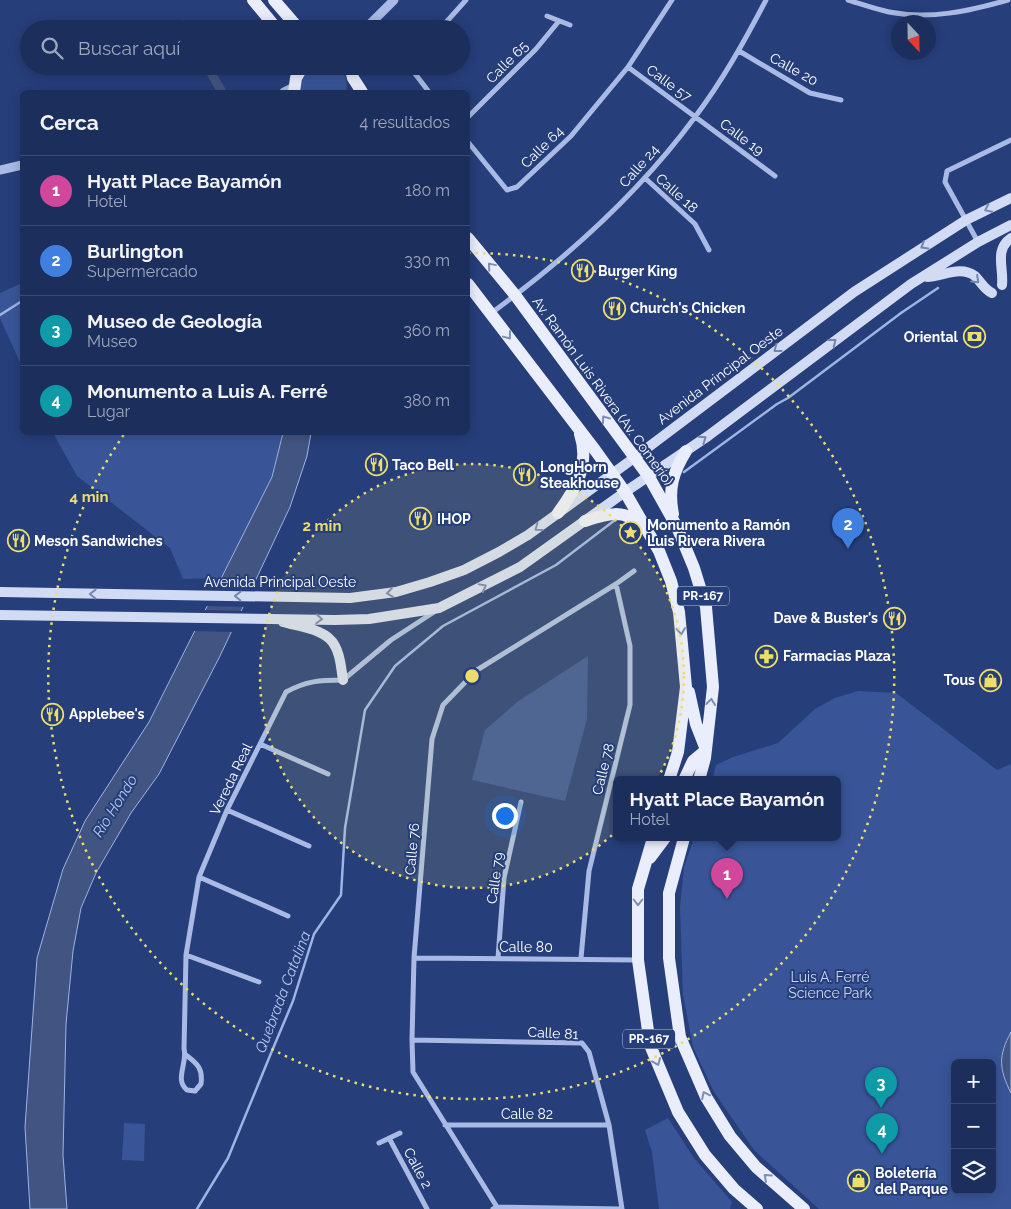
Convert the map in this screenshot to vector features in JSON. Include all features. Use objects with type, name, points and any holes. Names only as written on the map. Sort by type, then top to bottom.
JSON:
[{"type":"main road","points":[[253,0],[270,20]]},
{"type":"main road","points":[[274,0],[292,20]]},
{"type":"main road","points":[[291,90],[297,75]]},
{"type":"main road","points":[[346,75],[349,80],[349,90]]},
{"type":"main road","points":[[352,75],[361,90]]},
{"type":"main road","name":"Avenida Principal Oeste","points":[[0,592],[350,598],[396,592],[464,570],[528,535],[634,458],[851,294],[966,220],[1011,198]]},
{"type":"main road","points":[[0,615],[335,620],[369,619],[439,608],[520,567],[686,451],[923,276],[978,242],[1011,225]]},
{"type":"main road","points":[[1002,285],[1003,275],[1000,256],[1003,247],[1011,238]]},
{"type":"main road","name":"Av. Ramón Luis Rivera (Av. Comerío)","points":[[470,240],[515,295],[649,477],[674,521],[694,568],[706,607],[713,687],[706,750],[700,776]]},
{"type":"main road","points":[[923,276],[930,277],[950,272],[967,272],[974,276],[986,290],[992,293]]},
{"type":"main road","name":"PR-167","points":[[470,287],[612,474],[652,537],[670,581],[679,612],[686,680],[678,752],[670,776]]},
{"type":"main road","points":[[558,513],[577,484],[584,459],[583,443],[577,427]]},
{"type":"main road","points":[[674,521],[670,498],[671,484],[678,464],[686,451]]},
{"type":"main road","points":[[586,521],[602,516],[622,514],[631,517],[652,537]]},
{"type":"main road","points":[[270,618],[324,634],[330,638],[336,647],[344,680]]},
{"type":"main road","points":[[686,680],[696,724],[706,750],[693,761],[686,776]]},
{"type":"main road","name":"PR-167","points":[[652,841],[638,889],[638,960],[650,1045],[678,1112],[705,1155],[734,1189],[756,1209]]},
{"type":"main road","points":[[644,869],[663,841]]},
{"type":"main road","name":"PR-167","points":[[683,841],[669,893],[669,958],[680,1037],[706,1098],[730,1136],[756,1167],[804,1209]]},
{"type":"street","points":[[374,20],[394,0]]},
{"type":"street","points":[[448,20],[466,0]]},
{"type":"street","points":[[628,67],[672,0]]},
{"type":"street","name":"Calle 24","points":[[490,314],[604,220],[645,178],[696,117],[739,51],[766,0]]},
{"type":"street","points":[[848,0],[889,12],[927,16],[972,10],[1008,0]]},
{"type":"street","points":[[548,16],[570,25]]},
{"type":"street","name":"Calle 65","points":[[470,115],[536,49],[559,20]]},
{"type":"street","name":"Calle 20","points":[[739,51],[810,93],[841,100]]},
{"type":"street","name":"Calle 57","points":[[628,67],[696,117]]},
{"type":"street","name":"Calle 64","points":[[470,144],[507,190],[517,187],[571,136],[628,67]]},
{"type":"street","points":[[417,75],[428,90]]},
{"type":"street","name":"Calle 19","points":[[696,117],[775,176]]},
{"type":"street","points":[[978,242],[945,182],[947,171],[1011,140]]},
{"type":"street","points":[[0,170],[20,165]]},
{"type":"street","name":"Calle 18","points":[[645,178],[695,224],[709,250]]},
{"type":"street","name":"Calle 76","points":[[495,1208],[413,1072],[414,958],[432,739],[443,705],[477,670],[634,571]]},
{"type":"street","name":"Calle 78","points":[[581,958],[589,871],[630,705],[630,646],[616,584]]},
{"type":"street","points":[[344,680],[391,640],[439,608]]},
{"type":"street","name":"Vereda Real","points":[[186,1055],[182,1067],[182,1083],[187,1090],[195,1090],[201,1084],[201,1068],[186,1055],[184,1049],[186,955],[199,877],[227,810],[286,692],[302,684],[326,680],[344,680]]},
{"type":"street","points":[[260,744],[328,774]]},
{"type":"street","name":"Calle 79","points":[[498,958],[504,878],[521,802]]},
{"type":"street","points":[[227,810],[309,846]]},
{"type":"street","points":[[199,877],[288,916]]},
{"type":"street","points":[[186,955],[259,982]]},
{"type":"street","name":"Calle 80","points":[[414,958],[638,960]]},
{"type":"street","name":"Calle 81","points":[[412,1040],[582,1043],[589,1052],[609,1126],[622,1209]]},
{"type":"street","name":"Calle 82","points":[[445,1125],[609,1126]]},
{"type":"street","name":"Calle 2","points":[[379,1143],[400,1133]]},
{"type":"street","name":"Calle 2","points":[[389,1138],[427,1209]]},
{"type":"street","points":[[495,1208],[622,1209]]},
{"type":"green space","points":[[304,75],[344,75],[347,83],[346,90],[298,90],[298,85]]},
{"type":"green space","points":[[20,284],[20,363],[0,318],[0,293]]},
{"type":"green space","points":[[54,435],[282,435],[272,477],[221,578],[183,579],[170,548],[77,476]]},
{"type":"green space","points":[[588,656],[587,719],[565,801],[472,780],[485,730],[517,702]]},
{"type":"green space","name":"Luis A. Ferré Science Park","points":[[858,691],[896,693],[997,770],[1011,764],[1011,1209],[819,1209],[754,1150],[714,1092],[693,1047],[683,995],[680,907],[684,867],[693,841],[841,841],[841,776],[713,776],[716,765],[733,757],[778,743],[815,709],[835,698]]},
{"type":"green space","points":[[668,1118],[694,1158],[732,1202],[730,1209],[659,1209],[652,1152],[645,1130]]},
{"type":"green space","points":[[124,1123],[145,1124],[144,1161],[122,1160]]},
{"type":"water","points":[[282,435],[311,435],[307,456],[290,507],[220,656],[159,774],[131,813],[96,873],[81,908],[73,951],[66,1024],[63,1155],[67,1209],[30,1209],[25,1127],[37,958],[63,869],[85,821],[149,722],[272,477]]},
{"type":"water","points":[[1011,1032],[1011,1093],[1002,1069],[1002,1056]]},
{"type":"pier","points":[[215,585],[255,586],[245,607],[204,606]]},
{"type":"pier","points":[[202,610],[243,611],[234,632],[192,631]]},
{"type":"waterway","name":"Río Hondo","points":[[212,75],[221,90]]},
{"type":"waterway","points":[[684,472],[938,288]]},
{"type":"waterway","points":[[0,315],[20,302]]},
{"type":"waterway","name":"Quebrada Catalina","points":[[197,1209],[228,1158],[293,1001],[314,934],[341,895],[345,828],[365,710],[395,666],[443,626],[556,565],[615,520]]},
{"type":"place","name":"Burger King","points":[[582,271]]},
{"type":"place","name":"Church's Chicken","points":[[614,308]]},
{"type":"place","name":"Oriental","points":[[974,337]]},
{"type":"place","name":"Taco Bell","points":[[376,465]]},
{"type":"place","name":"LongHorn Steakhouse","points":[[524,475]]},
{"type":"place","name":"IHOP","points":[[421,519]]},
{"type":"place","name":"Monumento a Ramón Luis Rivera Rivera","points":[[631,533]]},
{"type":"place","name":"Meson Sandwiches","points":[[18,541]]},
{"type":"place","name":"Burlington","points":[[848,549]]},
{"type":"place","name":"Dave & Buster's","points":[[894,618]]},
{"type":"place","name":"Farmacias Plaza","points":[[767,656]]},
{"type":"place","name":"Tous","points":[[991,680]]},
{"type":"place","name":"Applebee's","points":[[53,714]]},
{"type":"place","name":"Hyatt Place Bayamón","points":[[727,899]]},
{"type":"place","name":"Museo de Geología","points":[[881,1108]]},
{"type":"place","name":"Monumento a Luis A. Ferré","points":[[882,1154]]},
{"type":"place","name":"Boletería del Parque","points":[[859,1181]]}]
